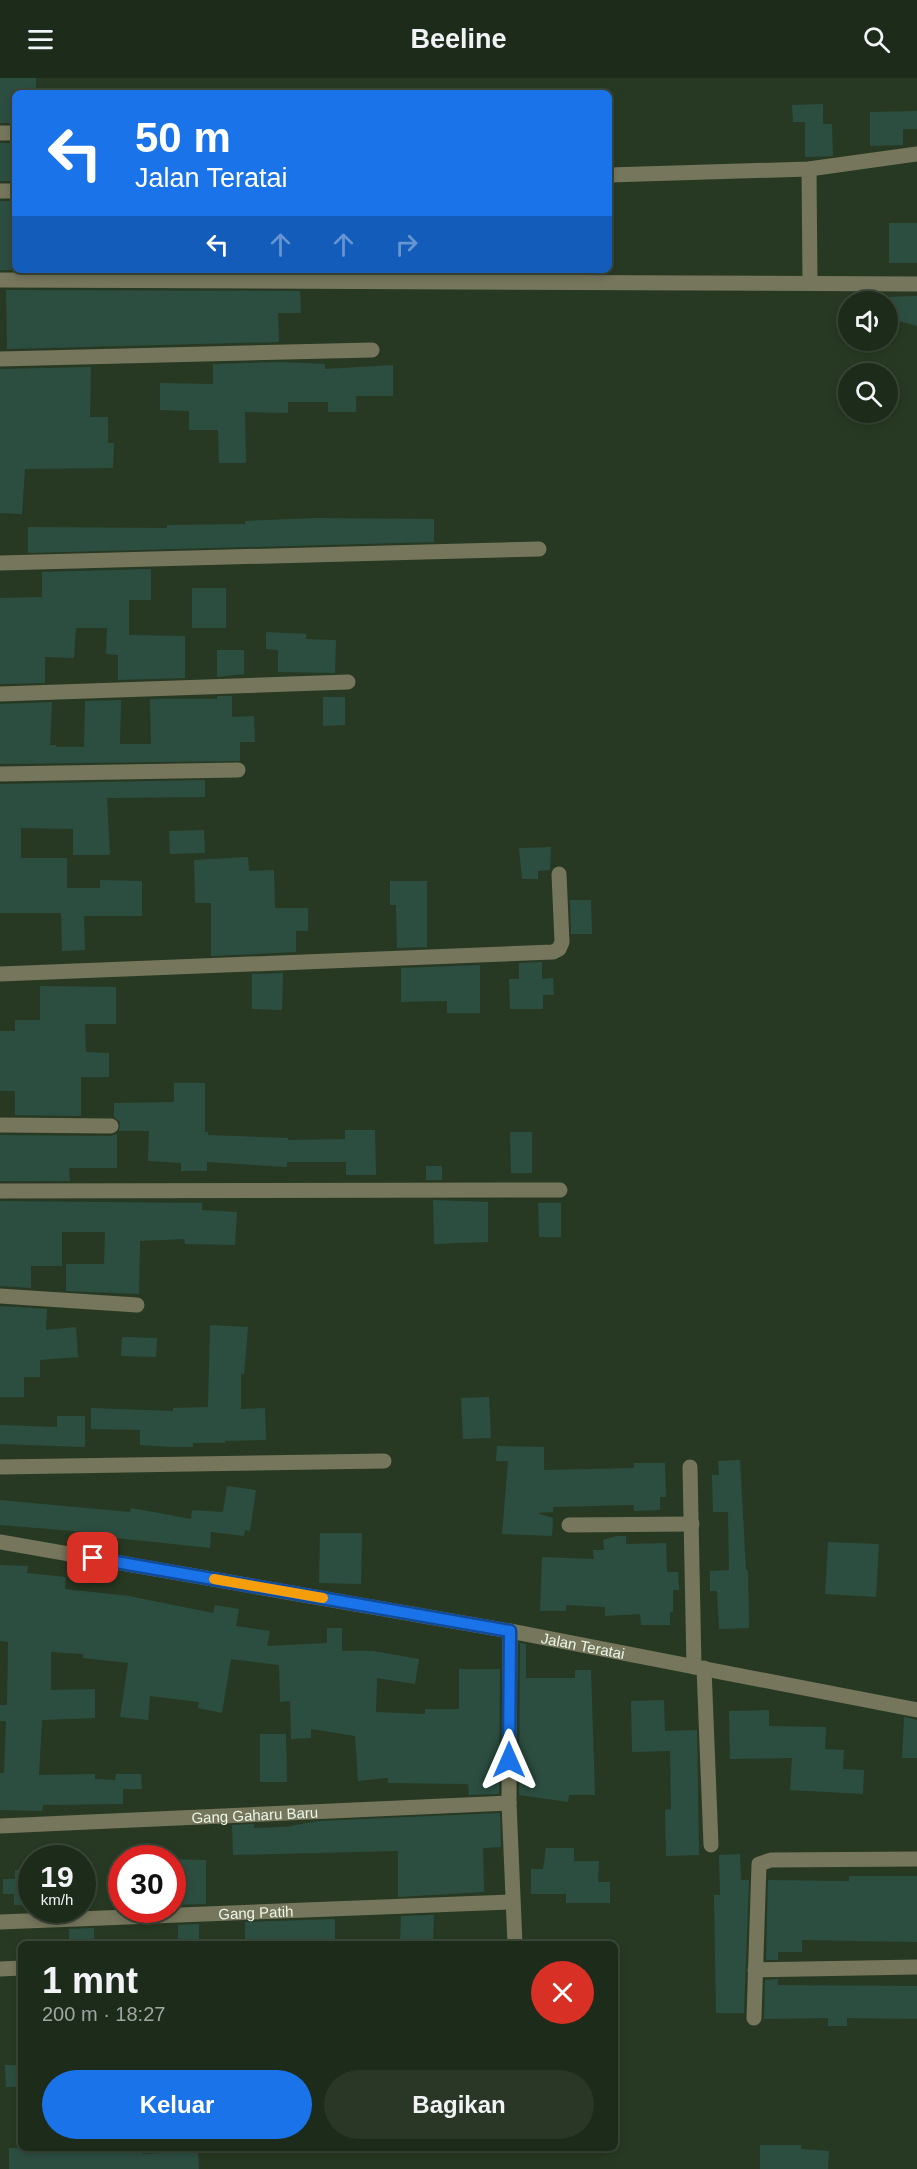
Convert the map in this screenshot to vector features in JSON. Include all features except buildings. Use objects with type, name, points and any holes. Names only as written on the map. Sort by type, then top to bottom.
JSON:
[{"type":"street","points":[[612,175],[809,170],[917,154]]},
{"type":"street","points":[[809,170],[810,283]]},
{"type":"street","points":[[0,280],[917,284]]},
{"type":"street","points":[[0,358],[372,350]]},
{"type":"street","points":[[0,563],[539,549]]},
{"type":"street","points":[[0,694],[348,682]]},
{"type":"street","points":[[0,774],[238,770]]},
{"type":"street","points":[[0,974],[553,952],[560,950],[562,942],[560,874]]},
{"type":"street","points":[[0,1125],[111,1126]]},
{"type":"street","points":[[0,1191],[560,1190]]},
{"type":"street","points":[[0,1296],[137,1305]]},
{"type":"street","points":[[0,1467],[384,1461]]},
{"type":"street","points":[[690,1467],[699,1668],[711,1845]]},
{"type":"street","points":[[569,1525],[692,1524]]},
{"type":"street","name":"Jalan Teratai","points":[[0,1542],[510,1631],[917,1710]]},
{"type":"street","points":[[510,1631],[509,1803],[515,1941]]},
{"type":"street","name":"Gang Gaharu Baru","points":[[0,1826],[509,1803]]},
{"type":"street","points":[[754,2018],[759,1864],[771,1860],[917,1859]]},
{"type":"street","name":"Gang Patih","points":[[0,1922],[513,1902]]},
{"type":"street","points":[[755,1970],[917,1967]]},
{"type":"street","points":[[0,1969],[18,1968]]},
{"type":"slow traffic","points":[[214,1579],[323,1598]]},
{"type":"route","points":[[93,1558],[510,1631],[509,1760]]}]
